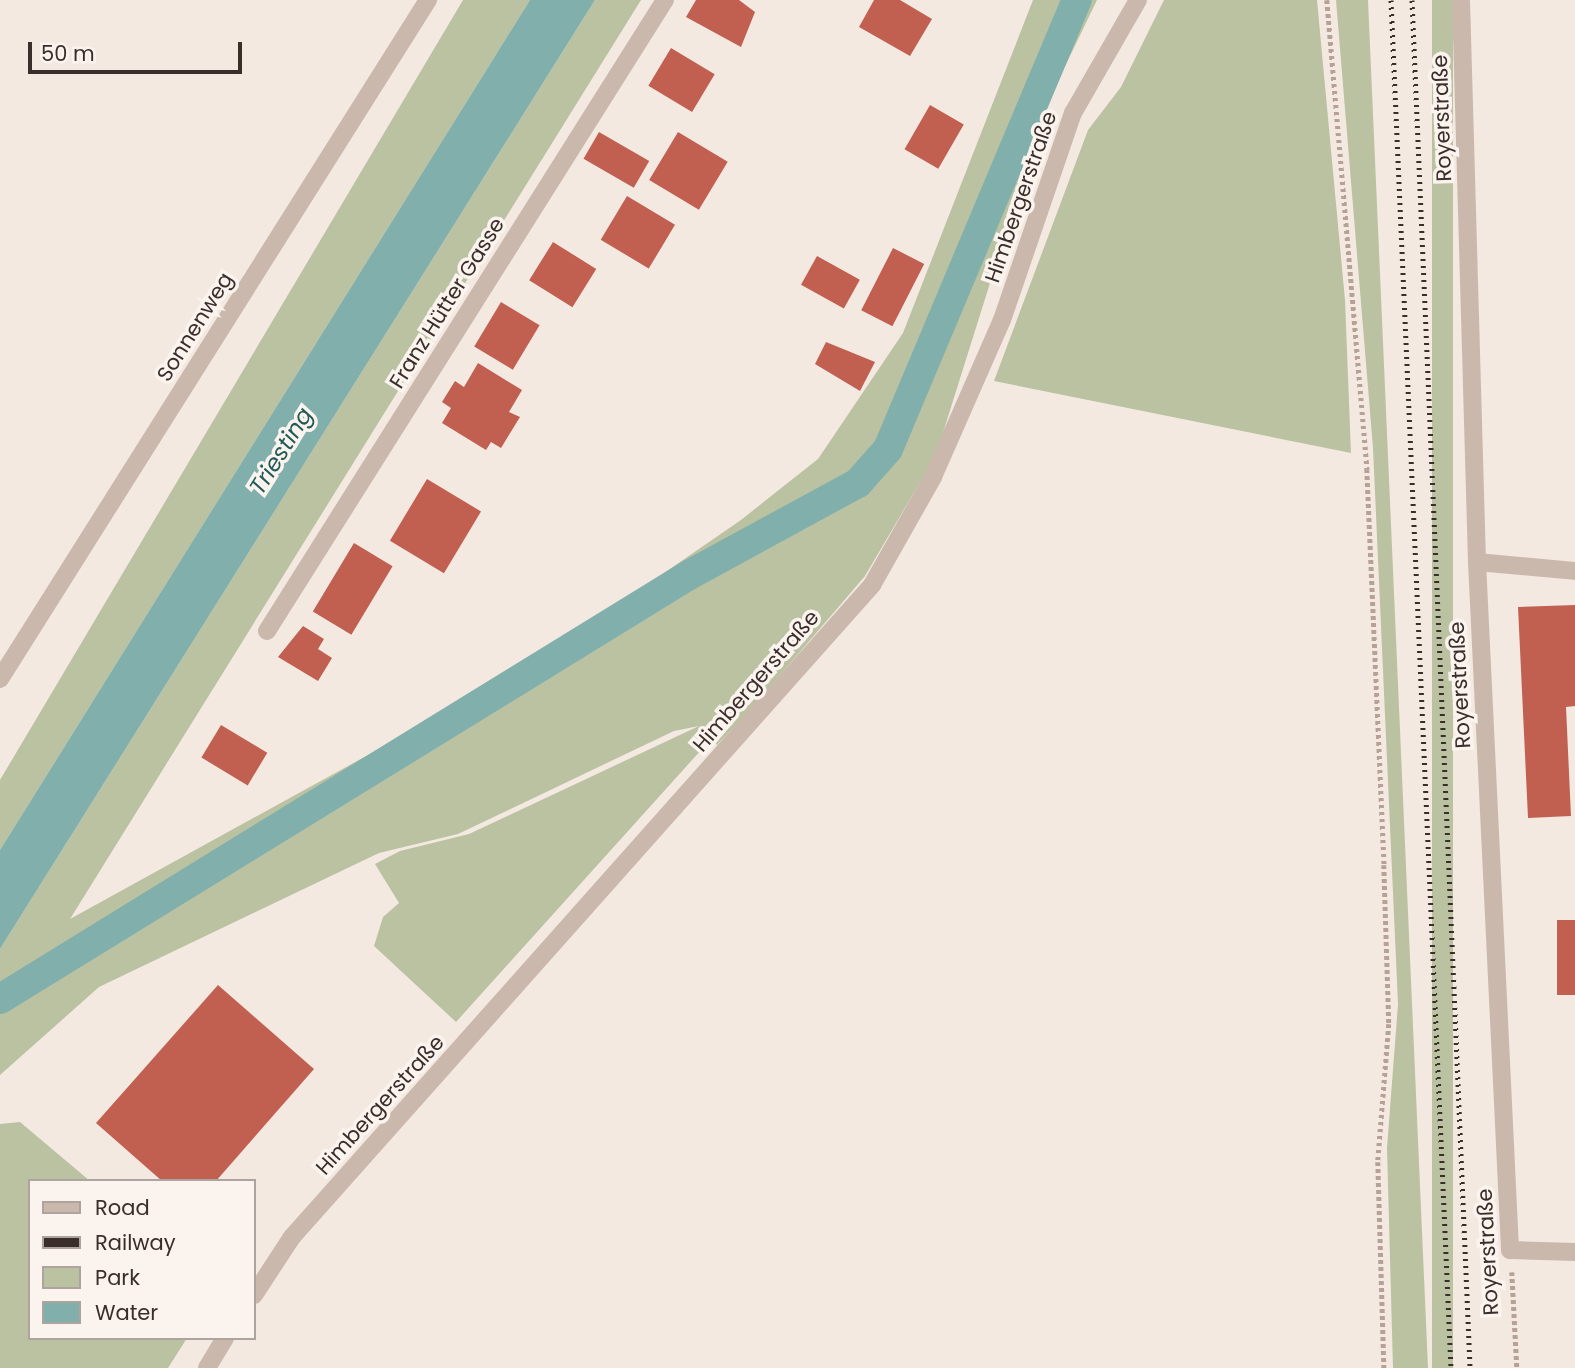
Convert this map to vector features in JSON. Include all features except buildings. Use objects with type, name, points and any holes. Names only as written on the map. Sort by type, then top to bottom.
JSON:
[{"type":"street","name":"Sonnenweg","points":[[0,679],[428,0]]},
{"type":"street","name":"Franz Hütter Gasse","points":[[267,631],[665,0]]},
{"type":"street","name":"Himbergerstraße","points":[[256,1292],[292,1237],[872,585],[933,477],[1002,320],[1073,113],[1138,0]]},
{"type":"street","name":"Royerstraße","points":[[1461,0],[1477,562],[1510,1250]]},
{"type":"street","points":[[1477,562],[1575,571]]},
{"type":"street","points":[[1510,1250],[1575,1252]]},
{"type":"street","points":[[208,1368],[224,1340]]},
{"type":"path","points":[[1328,0],[1367,469],[1384,865],[1389,1024],[1378,1162],[1384,1368]]},
{"type":"path","name":"Royerstraße","points":[[1510,1250],[1517,1368]]},
{"type":"green space","points":[[463,0],[530,0],[0,850],[0,780]]},
{"type":"green space","points":[[595,0],[641,0],[70,919],[526,668],[741,520],[818,459],[903,333],[1033,0],[1097,0],[1045,108],[936,455],[865,576],[751,709],[717,745],[711,739],[456,1022],[374,946],[383,917],[399,903],[375,864],[400,851],[469,834],[699,726],[674,731],[458,834],[379,853],[99,987],[0,1075],[0,949]]},
{"type":"green space","points":[[1164,0],[1317,0],[1345,300],[1351,453],[994,381],[1088,130],[1121,87]]},
{"type":"green space","points":[[1336,0],[1368,0],[1428,1368],[1393,1368],[1387,1148],[1398,1004],[1373,448]]},
{"type":"green space","points":[[1432,0],[1453,0],[1453,1368],[1432,1368]]},
{"type":"green space","points":[[20,1122],[88,1179],[28,1179],[28,1340],[186,1340],[168,1368],[0,1368],[0,1124]]},
{"type":"water","name":"Triesting","points":[[530,0],[595,0],[0,949],[0,850]]},
{"type":"waterway","points":[[0,999],[689,575],[858,483],[888,449],[1077,0]]},
{"type":"railway","points":[[1391,0],[1451,1368]]},
{"type":"railway","points":[[1412,0],[1470,1368]]}]
